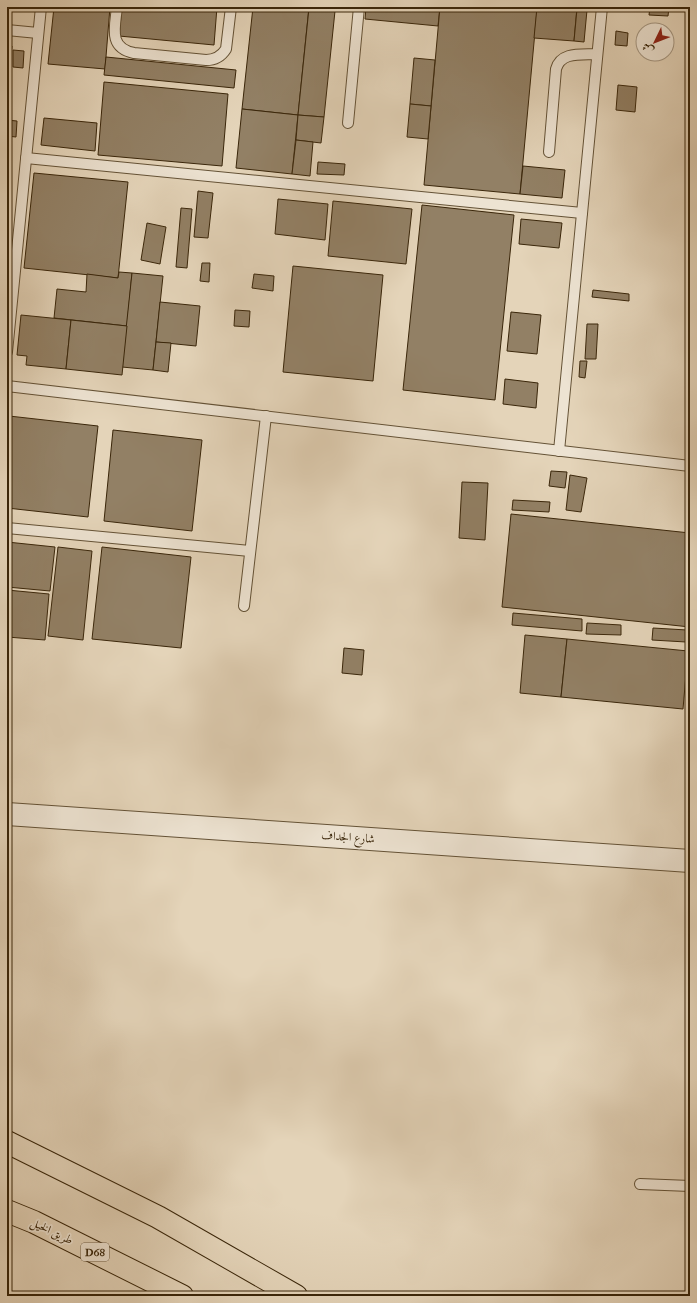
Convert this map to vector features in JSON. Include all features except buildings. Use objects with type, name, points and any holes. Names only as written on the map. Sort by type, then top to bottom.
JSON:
[{"type":"highway","points":[[7,1142],[158,1217],[296,1296]]},
{"type":"highway","name":"طريق الخيل","points":[[7,1211],[34,1222],[182,1296]]},
{"type":"street","name":"شارع الجداف","points":[[7,814],[690,860]]},
{"type":"lane","points":[[7,352],[12,245],[26,158],[41,7]]},
{"type":"lane","points":[[117,7],[114,35],[116,42],[127,52],[206,60],[218,58],[226,49],[231,7]]},
{"type":"lane","points":[[348,123],[359,7]]},
{"type":"lane","points":[[559,451],[602,7]]},
{"type":"lane","points":[[7,30],[38,33]]},
{"type":"lane","points":[[549,152],[557,64],[560,60],[567,56],[597,54]]},
{"type":"lane","points":[[26,158],[582,213]]},
{"type":"lane","points":[[7,386],[690,466]]},
{"type":"lane","points":[[244,606],[266,416]]},
{"type":"lane","points":[[7,528],[250,551]]},
{"type":"lane","points":[[640,1184],[690,1186]]}]
